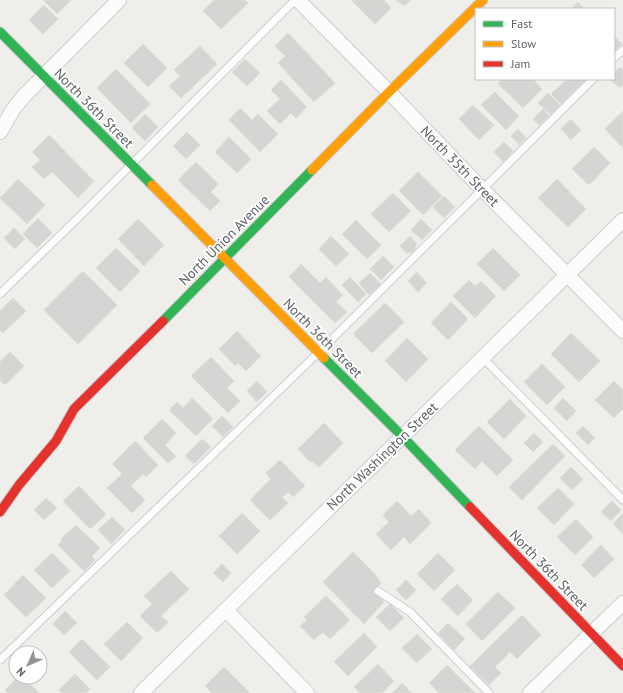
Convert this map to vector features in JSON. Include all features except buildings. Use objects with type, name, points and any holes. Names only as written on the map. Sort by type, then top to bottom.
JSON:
[{"type":"street","points":[[0,132],[14,108],[119,0]]},
{"type":"street","name":"North 35th Street","points":[[296,0],[389,92],[482,189],[623,331]]},
{"type":"street","name":"North Union Avenue","points":[[0,512],[19,485],[56,441],[74,408],[225,259],[389,92],[483,0]]},
{"type":"street","name":"North 36th Street","points":[[0,32],[43,77],[402,436],[623,666]]},
{"type":"street","name":"North Washington Street","points":[[141,693],[623,220]]},
{"type":"street","points":[[530,693],[623,603]]},
{"type":"street","points":[[226,610],[307,693]]},
{"type":"lane","points":[[0,294],[296,0]]},
{"type":"lane","points":[[615,57],[623,50]]},
{"type":"lane","points":[[0,660],[318,353],[592,80]]},
{"type":"lane","points":[[483,358],[623,500]]},
{"type":"lane","points":[[378,591],[410,612],[489,693]]},
{"type":"traffic: fast","points":[[0,32],[152,185]]},
{"type":"traffic: fast","points":[[163,321],[312,170]]},
{"type":"traffic: fast","points":[[324,358],[470,507]]},
{"type":"traffic: slow","points":[[312,170],[483,0]]},
{"type":"traffic: slow","points":[[152,185],[324,358]]},
{"type":"traffic: jam","points":[[0,512],[19,485],[56,441],[74,409],[163,321]]},
{"type":"traffic: jam","points":[[470,507],[623,666]]}]
